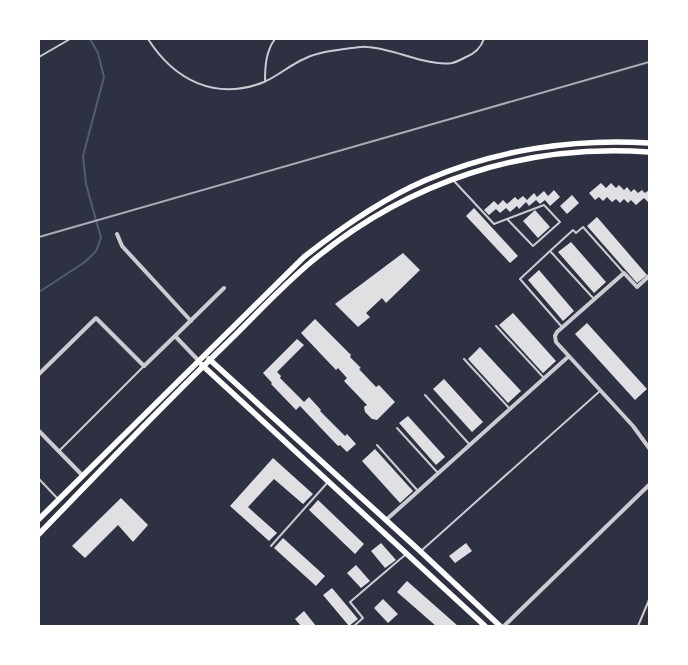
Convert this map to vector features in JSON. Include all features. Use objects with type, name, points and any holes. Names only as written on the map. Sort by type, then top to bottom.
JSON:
[{"type":"main road","points":[[39,519],[203,354],[304,257],[340,229],[378,205],[425,180],[448,171],[512,152],[566,143],[618,141],[649,143]]},
{"type":"main road","points":[[39,534],[204,366],[309,263],[344,236],[428,188],[513,161],[567,152],[618,149],[649,152]]},
{"type":"main road","points":[[203,354],[500,626]]},
{"type":"main road","points":[[198,360],[485,626]]},
{"type":"street","points":[[117,234],[122,246],[191,321]]},
{"type":"street","points":[[649,276],[637,287],[624,273],[554,336],[556,342],[633,426],[649,448]]},
{"type":"street","points":[[39,374],[96,318],[144,366],[224,288]]},
{"type":"street","points":[[174,336],[198,360]]},
{"type":"street","points":[[386,520],[569,356]]},
{"type":"street","points":[[39,431],[82,475]]},
{"type":"street","points":[[504,626],[649,485]]},
{"type":"lane","points":[[39,56],[70,39]]},
{"type":"lane","points":[[148,39],[167,64],[186,79],[210,88],[240,88],[264,81],[304,58],[336,50],[367,46],[427,61],[453,63],[472,55],[484,39]]},
{"type":"lane","points":[[264,81],[269,47],[275,39]]},
{"type":"lane","points":[[452,179],[494,224],[507,218],[544,205],[560,222],[533,246],[507,218]]},
{"type":"lane","points":[[562,327],[520,279],[573,230],[576,233],[583,227],[624,273]]},
{"type":"lane","points":[[550,251],[594,299]]},
{"type":"lane","points":[[496,326],[544,378]]},
{"type":"lane","points":[[464,359],[510,409]]},
{"type":"lane","points":[[59,451],[144,366]]},
{"type":"lane","points":[[420,552],[600,391]]},
{"type":"lane","points":[[425,395],[470,445]]},
{"type":"lane","points":[[397,428],[438,473]]},
{"type":"lane","points":[[378,445],[418,491]]},
{"type":"lane","points":[[39,480],[58,499]]},
{"type":"lane","points":[[271,546],[329,481]]},
{"type":"lane","points":[[354,626],[364,618],[350,602],[407,554]]},
{"type":"lane","points":[[638,626],[649,600]]},
{"type":"building","points":[[601,183],[606,188],[611,183],[616,188],[619,185],[624,190],[627,187],[631,192],[634,189],[638,193],[642,190],[645,193],[649,190],[649,200],[648,202],[644,198],[636,205],[631,200],[628,203],[624,199],[620,203],[616,199],[612,202],[607,197],[603,201],[599,197],[595,200],[589,193]]},
{"type":"building","points":[[554,190],[560,197],[550,206],[545,200],[540,204],[536,200],[529,206],[526,202],[519,209],[517,206],[510,212],[506,208],[500,213],[496,209],[489,215],[484,210],[494,201],[498,205],[503,200],[507,204],[515,197],[518,200],[523,196],[527,200],[534,193],[537,197],[544,191],[548,196]]},
{"type":"building","points":[[572,195],[579,203],[567,214],[560,206]]},
{"type":"building","points":[[474,208],[518,256],[510,263],[466,216]]},
{"type":"building","points":[[535,210],[550,227],[538,238],[523,221]]},
{"type":"building","points":[[597,217],[647,275],[637,283],[587,226]]},
{"type":"building","points":[[571,242],[606,282],[594,293],[558,252]]},
{"type":"building","points":[[403,253],[420,270],[386,303],[382,298],[366,313],[370,317],[358,327],[335,304]]},
{"type":"building","points":[[539,270],[574,311],[563,321],[528,280]]},
{"type":"building","points":[[513,313],[556,361],[543,373],[499,325]]},
{"type":"building","points":[[315,319],[351,355],[350,357],[361,368],[359,369],[376,387],[379,385],[395,402],[377,420],[372,419],[365,412],[364,407],[367,405],[344,381],[347,378],[338,368],[336,370],[301,333]]},
{"type":"building","points":[[587,323],[647,389],[635,400],[575,334]]},
{"type":"building","points":[[297,339],[304,345],[277,372],[281,376],[280,378],[304,402],[309,397],[345,436],[347,434],[356,444],[347,452],[340,445],[338,446],[300,406],[296,410],[263,373]]},
{"type":"building","points":[[480,347],[521,391],[508,403],[468,359]]},
{"type":"building","points":[[444,379],[483,422],[472,432],[433,389]]},
{"type":"building","points":[[408,416],[445,457],[436,465],[399,423]]},
{"type":"building","points":[[375,449],[413,491],[400,503],[362,461]]},
{"type":"building","points":[[273,458],[313,494],[303,504],[274,479],[248,507],[277,533],[269,541],[230,506]]},
{"type":"building","points":[[121,498],[148,525],[133,542],[118,525],[85,558],[72,546]]},
{"type":"building","points":[[318,500],[364,544],[355,554],[309,510]]},
{"type":"building","points":[[283,538],[325,576],[316,586],[274,548]]},
{"type":"building","points":[[381,543],[396,560],[385,568],[371,551]]},
{"type":"building","points":[[466,543],[472,551],[455,563],[449,556]]},
{"type":"building","points":[[356,565],[370,581],[361,588],[347,573]]},
{"type":"building","points":[[407,581],[458,626],[436,626],[397,592]]},
{"type":"building","points":[[332,588],[358,619],[349,626],[323,595]]},
{"type":"building","points":[[383,599],[398,614],[388,623],[374,608]]},
{"type":"building","points":[[304,611],[316,626],[301,626],[295,619]]},
{"type":"waterway","points":[[39,292],[85,262],[96,251],[101,238],[86,184],[83,156],[104,77],[98,53],[90,39]]},
{"type":"railway","points":[[39,237],[649,62]]}]
